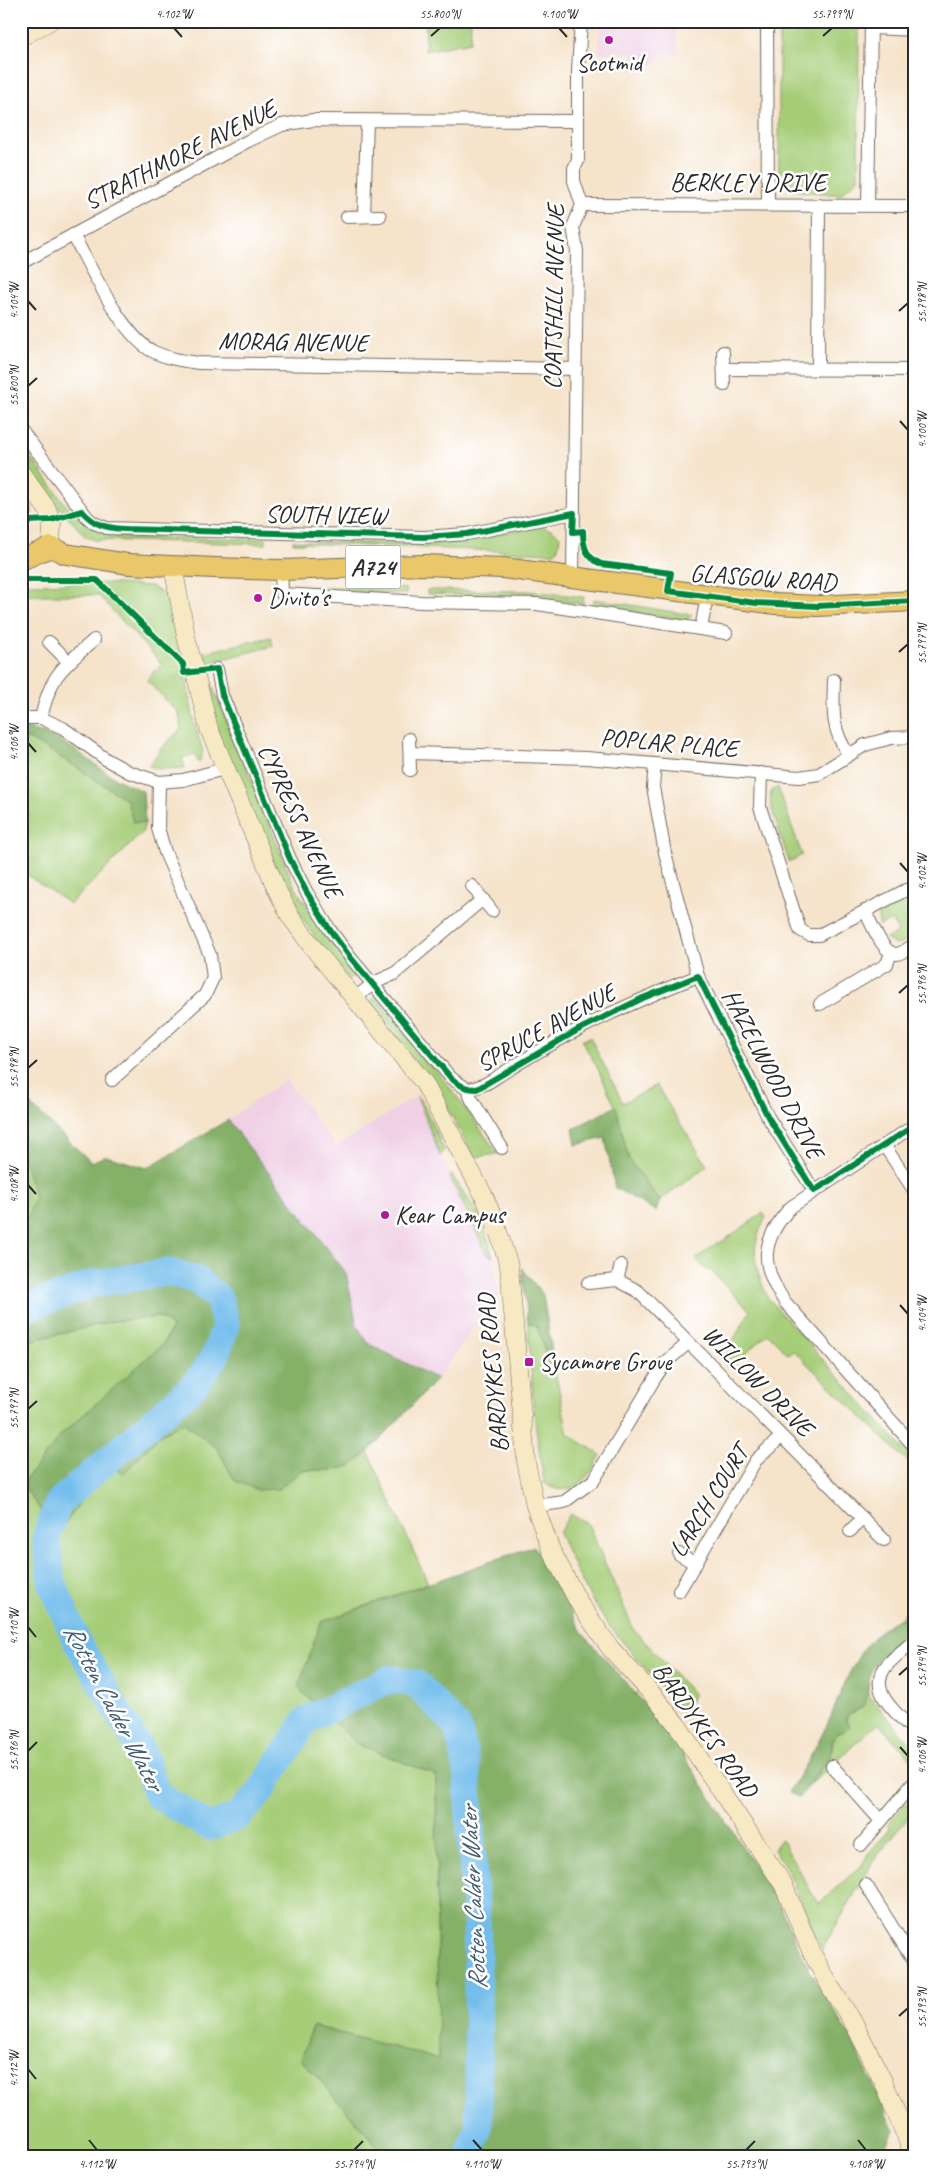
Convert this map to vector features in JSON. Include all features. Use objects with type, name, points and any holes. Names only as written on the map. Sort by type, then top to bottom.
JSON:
[{"type":"main road","points":[[21,37],[50,21]]},
{"type":"main road","points":[[21,473],[47,509],[52,523],[51,547],[21,560]]},
{"type":"main road","name":"GLASGOW ROAD","points":[[51,547],[66,554],[84,558],[128,564],[281,570],[424,564],[503,568],[776,604],[817,606],[915,601]]},
{"type":"main road","name":"BARDYKES ROAD","points":[[173,566],[198,688],[209,729],[224,769],[289,914],[310,944],[424,1083],[484,1196],[496,1225],[509,1266],[526,1461],[535,1506],[551,1550],[578,1601],[612,1649],[677,1725],[783,1884],[812,1953],[831,1988],[855,2025],[884,2083],[914,2156]]},
{"type":"street","name":"COATSHILL AVENUE","points":[[573,576],[577,251],[573,232],[582,205],[574,181],[574,168],[578,161],[581,21]]},
{"type":"street","points":[[767,21],[768,204]]},
{"type":"street","points":[[868,205],[871,25],[915,30]]},
{"type":"street","name":"STRATHMORE AVENUE","points":[[21,263],[271,129],[295,122],[313,120],[578,121]]},
{"type":"street","points":[[364,216],[367,121]]},
{"type":"street","name":"BERKLEY DRIVE","points":[[582,205],[768,204],[915,206]]},
{"type":"street","points":[[818,369],[819,205]]},
{"type":"street","points":[[347,217],[380,216]]},
{"type":"street","name":"MORAG AVENUE","points":[[73,235],[120,319],[136,339],[152,352],[173,359],[209,363],[576,369]]},
{"type":"street","points":[[723,352],[724,386]]},
{"type":"street","points":[[724,369],[915,370]]},
{"type":"street","name":"SOUTH VIEW","points":[[21,430],[82,511],[94,523],[100,526],[124,529],[424,538],[467,534],[574,513]]},
{"type":"street","points":[[281,570],[282,594],[421,602],[537,604],[726,633]]},
{"type":"street","points":[[701,629],[707,596]]},
{"type":"street","points":[[41,718],[46,693],[57,673],[94,640]]},
{"type":"street","points":[[49,642],[69,662]]},
{"type":"street","name":"CYPRESS AVENUE","points":[[217,669],[222,695],[298,875],[330,930],[451,1078],[467,1089],[502,1148]]},
{"type":"street","points":[[834,680],[833,718],[840,742],[849,755]]},
{"type":"street","points":[[21,718],[41,718],[63,728],[107,760],[129,772],[159,782],[183,780],[224,769]]},
{"type":"street","name":"POPLAR PLACE","points":[[410,753],[587,758],[799,777],[819,774],[865,745],[891,738],[915,737]]},
{"type":"street","points":[[409,739],[410,770]]},
{"type":"street","name":"HAZELWOOD DRIVE","points":[[655,764],[653,787],[665,854],[698,976],[736,1056],[768,1117],[814,1191]]},
{"type":"street","points":[[761,773],[760,807],[800,930],[809,936],[819,935],[906,890],[914,889]]},
{"type":"street","points":[[112,1080],[206,994],[213,978],[210,955],[165,852],[158,828],[159,782]]},
{"type":"street","points":[[472,886],[492,911]]},
{"type":"street","points":[[354,999],[374,983],[394,974],[483,899]]},
{"type":"street","points":[[865,911],[884,947],[891,953],[899,954],[915,944]]},
{"type":"street","points":[[820,1004],[888,964],[891,953]]},
{"type":"street","name":"SPRUCE AVENUE","points":[[467,1089],[477,1089],[487,1084],[578,1030],[643,998],[698,976]]},
{"type":"street","points":[[915,1125],[791,1207],[779,1220],[769,1237],[766,1251],[767,1268],[772,1282],[785,1302],[915,1447]]},
{"type":"street","points":[[884,1145],[915,1192]]},
{"type":"street","points":[[588,1283],[617,1280],[621,1265]]},
{"type":"street","name":"WILLOW DRIVE","points":[[617,1280],[638,1291],[781,1438],[884,1540]]},
{"type":"street","points":[[535,1506],[564,1502],[594,1480],[654,1378],[665,1363],[688,1343]]},
{"type":"street","name":"LARCH COURT","points":[[679,1591],[756,1460],[781,1438]]},
{"type":"street","points":[[850,1531],[863,1518]]},
{"type":"street","points":[[679,1554],[696,1564]]},
{"type":"street","points":[[915,1640],[887,1664],[879,1682],[884,1699],[915,1732]]},
{"type":"street","points":[[832,1766],[881,1821]]},
{"type":"street","points":[[862,1845],[915,1781]]},
{"type":"street","points":[[866,1885],[914,1959]]},
{"type":"shaded area","points":[[600,21],[676,21],[678,54],[664,54],[643,73],[632,63],[633,52],[599,52]]},
{"type":"shaded area","name":"Kear Campus","points":[[286,1079],[336,1147],[416,1096],[449,1175],[487,1254],[493,1257],[500,1301],[489,1307],[437,1379],[369,1345],[357,1326],[346,1273],[228,1120]]},
{"type":"green space","points":[[426,21],[471,21],[470,42],[425,51]]},
{"type":"green space","points":[[779,21],[859,21],[858,179],[840,195],[793,190],[779,173]]},
{"type":"green space","points":[[21,444],[70,511],[96,530],[110,535],[134,537],[266,539],[266,544],[95,540],[86,537],[57,505],[21,457]]},
{"type":"green space","points":[[21,488],[32,507],[32,514],[28,515],[21,505]]},
{"type":"green space","points":[[544,525],[545,528],[551,529],[560,536],[558,549],[553,553],[293,543],[293,541],[407,544],[456,542]]},
{"type":"green space","points":[[100,583],[151,586],[165,595],[172,614],[174,614],[194,722],[203,751],[199,763],[194,754],[182,758],[185,768],[161,769],[149,766],[161,748],[181,729],[179,713],[146,680],[162,664],[98,595],[21,595],[21,584]]},
{"type":"green space","points":[[292,586],[406,589],[406,594],[297,591]]},
{"type":"green space","points":[[427,590],[528,591],[584,597],[583,604],[532,597],[427,594]]},
{"type":"green space","points":[[594,599],[692,615],[684,620],[593,605]]},
{"type":"green space","points":[[271,637],[273,646],[204,664],[202,653]]},
{"type":"green space","points":[[207,673],[294,885],[316,921],[356,972],[355,977],[349,979],[324,951],[290,900],[220,741],[202,674]]},
{"type":"green space","points":[[21,728],[46,734],[57,739],[113,777],[143,791],[145,823],[133,822],[127,800],[56,754],[29,739],[21,740]]},
{"type":"green space","points":[[29,739],[56,754],[127,800],[133,822],[145,823],[142,833],[70,904],[21,871],[21,740]]},
{"type":"green space","points":[[778,787],[802,855],[789,862],[770,803],[771,791]]},
{"type":"green space","points":[[902,898],[915,901],[915,935],[895,945],[886,939],[898,932],[892,920],[879,926],[878,915],[883,908]]},
{"type":"green space","points":[[373,998],[378,1000],[455,1094],[498,1154],[474,1157],[441,1096],[372,1006],[370,1002]]},
{"type":"green space","points":[[590,1037],[623,1103],[656,1085],[707,1166],[660,1201],[629,1160],[615,1106],[597,1067],[582,1041]]},
{"type":"green space","points":[[21,1096],[91,1162],[106,1156],[147,1168],[228,1120],[346,1273],[357,1326],[369,1344],[437,1379],[368,1452],[351,1466],[333,1470],[302,1470],[279,1489],[258,1490],[235,1481],[217,1448],[184,1423],[161,1434],[124,1473],[115,1468],[89,1488],[58,1535],[22,1484],[62,1434],[165,1342],[172,1327],[160,1317],[114,1321],[21,1343],[21,1238],[35,1198],[21,1151]]},
{"type":"green space","points":[[417,1096],[423,1104],[444,1150],[440,1156]]},
{"type":"green space","points":[[616,1106],[629,1160],[660,1201],[656,1211],[615,1188],[605,1138],[576,1145],[573,1129]]},
{"type":"green space","points":[[915,1138],[915,1180],[907,1168]]},
{"type":"green space","points":[[21,1151],[35,1198],[21,1238]]},
{"type":"green space","points":[[449,1175],[452,1175],[483,1222],[493,1257],[487,1254]]},
{"type":"green space","points":[[763,1213],[766,1217],[757,1239],[755,1258],[759,1276],[768,1298],[915,1462],[915,1469],[794,1351],[788,1354],[768,1334],[730,1368],[719,1357],[731,1344],[750,1311],[709,1269],[707,1271],[696,1259]]},
{"type":"green space","points":[[522,1268],[543,1295],[554,1365],[550,1365],[537,1326],[528,1322]]},
{"type":"green space","points":[[160,1317],[172,1327],[58,1535],[89,1488],[115,1468],[124,1473],[161,1434],[184,1423],[217,1448],[235,1481],[279,1489],[302,1470],[333,1470],[351,1466],[368,1452],[428,1583],[321,1622],[357,1744],[436,1775],[438,2059],[313,2026],[301,2059],[386,2156],[21,2156],[21,1667],[30,1657],[21,1600],[21,1343],[114,1321]]},
{"type":"green space","points":[[528,1322],[537,1326],[549,1365],[554,1365],[568,1434],[601,1455],[585,1479],[571,1488],[563,1490],[544,1483],[534,1415]]},
{"type":"green space","points":[[570,1514],[588,1524],[634,1630],[694,1695],[683,1714],[611,1628],[588,1594],[559,1533]]},
{"type":"green space","points":[[534,1546],[582,1632],[667,1730],[775,1897],[810,1971],[850,2036],[895,2131],[879,2156],[386,2156],[301,2059],[313,2026],[438,2059],[436,1775],[357,1744],[298,1688],[321,1622]]},
{"type":"green space","points":[[915,1596],[915,1611],[912,1614],[915,1618],[915,1627],[910,1630],[909,1623],[901,1618]]},
{"type":"green space","points":[[901,1618],[909,1623],[910,1630],[873,1667],[870,1674],[866,1701],[857,1711],[848,1714],[845,1719],[849,1726],[843,1732],[837,1733],[832,1742],[830,1759],[798,1798],[789,1792],[823,1734],[854,1664],[873,1637],[886,1626]]},
{"type":"green space","points":[[867,1693],[912,1746],[915,1751],[915,1763],[878,1723],[812,1783],[825,1764],[836,1736],[838,1733],[843,1732],[848,1714],[861,1707]]},
{"type":"green space","points":[[915,1793],[915,1809],[874,1860],[822,1950],[787,1869],[774,1849],[781,1839],[818,1904],[862,1865],[868,1854],[890,1829],[887,1825]]},
{"type":"waterway","name":"Rotten Calder Water","points":[[21,1310],[92,1284],[168,1272],[197,1280],[219,1299],[226,1325],[215,1356],[195,1385],[59,1502],[46,1537],[52,1583],[77,1642],[144,1756],[157,1795],[210,1827],[238,1816],[258,1795],[306,1720],[390,1679],[417,1684],[458,1728],[466,1763],[477,1930],[479,2125],[469,2156]]},
{"type":"cycle path","points":[[21,535],[29,521],[51,520],[82,511],[96,523],[118,529],[424,537],[467,534],[574,513],[573,532],[583,531],[586,551],[592,558],[601,564],[671,573],[668,591],[756,603],[817,606],[915,601]]},
{"type":"cycle path","points":[[21,580],[97,580],[183,664],[184,673],[217,669],[222,695],[290,859],[306,891],[330,930],[350,957],[451,1078],[460,1085],[466,1088],[477,1089],[578,1030],[643,998],[698,976],[768,1117],[814,1191],[915,1125]]},
{"type":"place","name":"Scotmid","points":[[609,40]]},
{"type":"place","name":"Divito's","points":[[258,598]]},
{"type":"place","name":"Kear Campus","points":[[385,1215]]},
{"type":"place","name":"Sycamore Grove","points":[[529,1362]]}]
